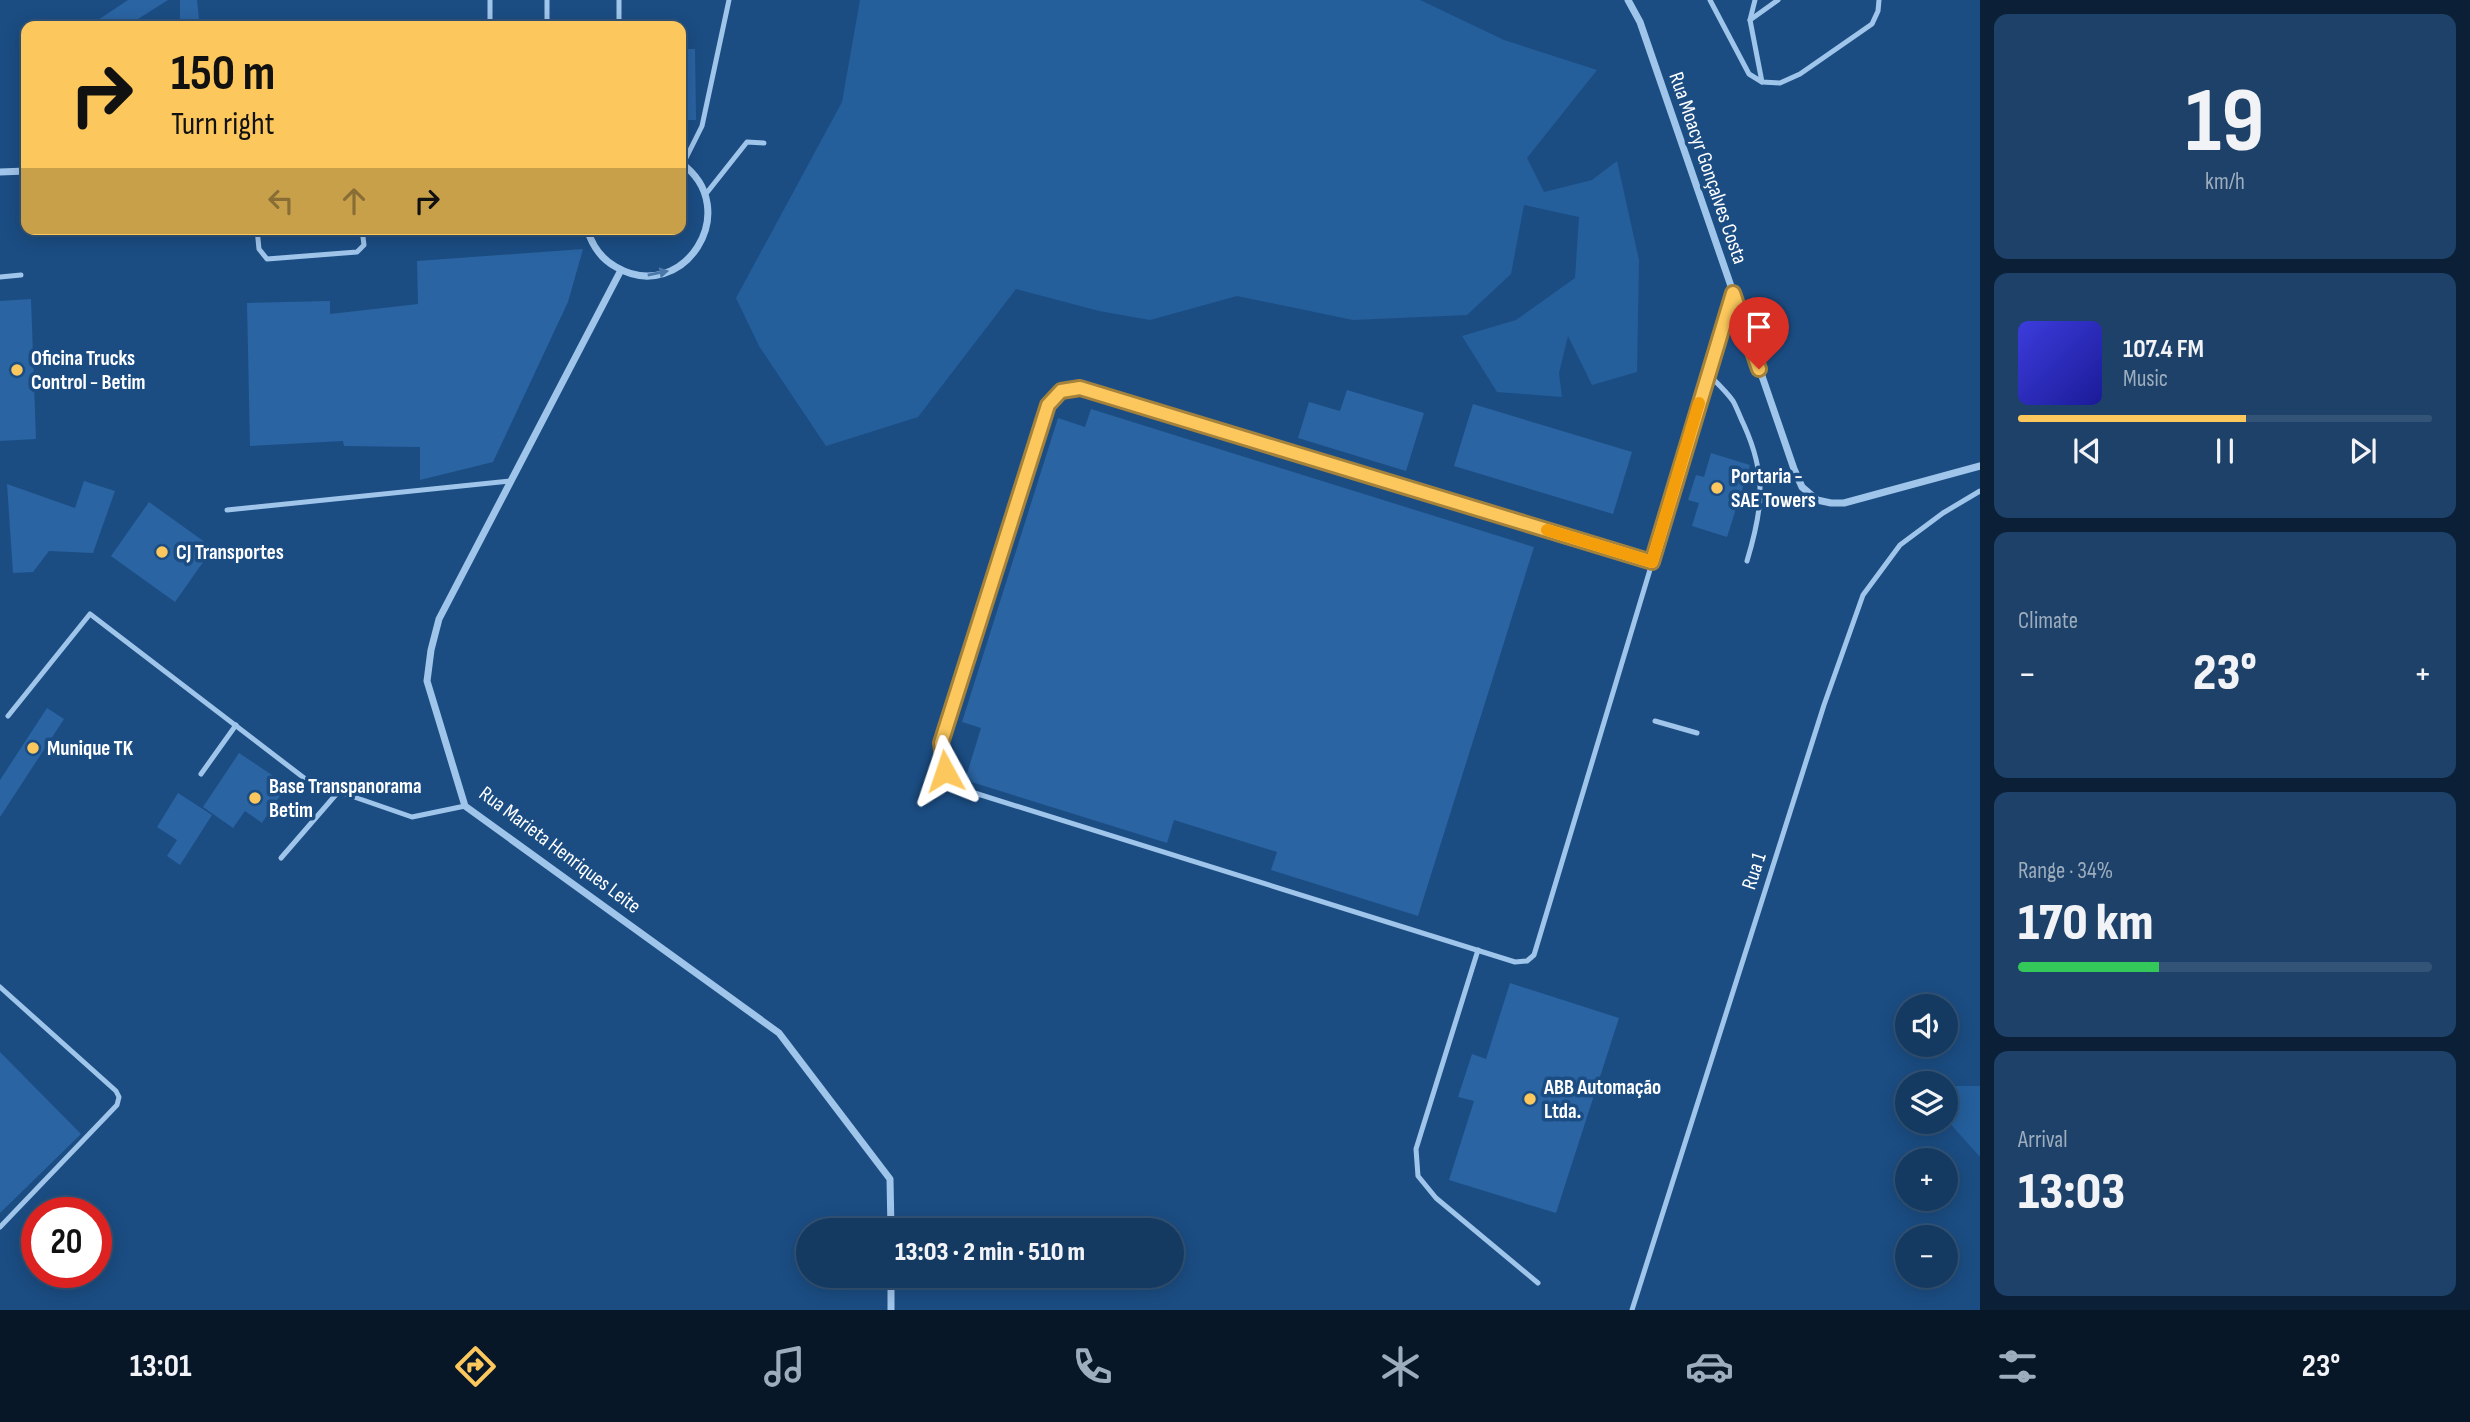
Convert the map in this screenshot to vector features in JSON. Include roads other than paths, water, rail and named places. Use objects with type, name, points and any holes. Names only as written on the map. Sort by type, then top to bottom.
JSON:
[{"type":"street","name":"Rua Moacyr Gonçalves Costa","points":[[1628,0],[1640,22],[1802,487],[1817,500],[1844,503],[1980,466]]},
{"type":"street","points":[[589,235],[601,256],[621,270],[634,275],[659,274],[683,264],[700,245],[708,220],[705,195],[693,172],[686,166]]},
{"type":"street","points":[[0,172],[21,171]]},
{"type":"street","name":"Rua Marieta Henriques Leite","points":[[621,270],[439,619],[427,681],[466,806],[779,1033],[890,1180],[891,1218]]},
{"type":"street","points":[[891,1288],[891,1310]]},
{"type":"lane","points":[[490,0],[490,21]]},
{"type":"lane","points":[[547,0],[547,21]]},
{"type":"lane","points":[[619,0],[619,21]]},
{"type":"lane","points":[[686,156],[702,126],[729,0]]},
{"type":"lane","points":[[1710,0],[1749,74],[1762,82],[1780,83],[1800,74],[1872,24],[1878,11],[1878,0]]},
{"type":"lane","points":[[1755,0],[1750,20],[1762,82]]},
{"type":"lane","points":[[1750,20],[1778,0]]},
{"type":"lane","points":[[705,195],[747,142],[764,143]]},
{"type":"lane","points":[[258,235],[259,248],[267,259],[357,252],[364,245],[363,235]]},
{"type":"lane","points":[[0,277],[21,275]]},
{"type":"lane","points":[[1652,562],[1080,388],[1061,391],[1048,405],[941,743],[945,771],[962,789],[1515,962],[1527,961],[1534,955],[1733,293]]},
{"type":"lane","points":[[1707,373],[1732,401],[1753,444],[1759,464],[1762,488],[1757,530],[1747,561]]},
{"type":"lane","points":[[227,510],[511,481]]},
{"type":"lane","name":"Rua 1","points":[[1632,1310],[1824,705],[1863,595],[1900,545],[1943,513],[1980,491]]},
{"type":"lane","points":[[8,716],[90,614],[308,781],[412,817],[466,806]]},
{"type":"lane","points":[[1655,721],[1697,733]]},
{"type":"lane","points":[[201,774],[236,725]]},
{"type":"lane","points":[[281,858],[339,791]]},
{"type":"lane","points":[[1478,950],[1416,1149],[1418,1176],[1436,1198],[1538,1283]]},
{"type":"lane","points":[[0,987],[116,1091],[119,1097],[117,1105],[0,1227]]},
{"type":"place","name":"Oficina Trucks Control - Betim","points":[[17,370]]},
{"type":"place","name":"Portaria - SAE Towers","points":[[1717,488]]},
{"type":"place","name":"CJ Transportes","points":[[162,552]]},
{"type":"place","name":"Munique TK","points":[[33,748]]},
{"type":"place","name":"Base Transpanorama Betim","points":[[255,798]]},
{"type":"place","name":"ABB Automação Ltda.","points":[[1530,1099]]}]
